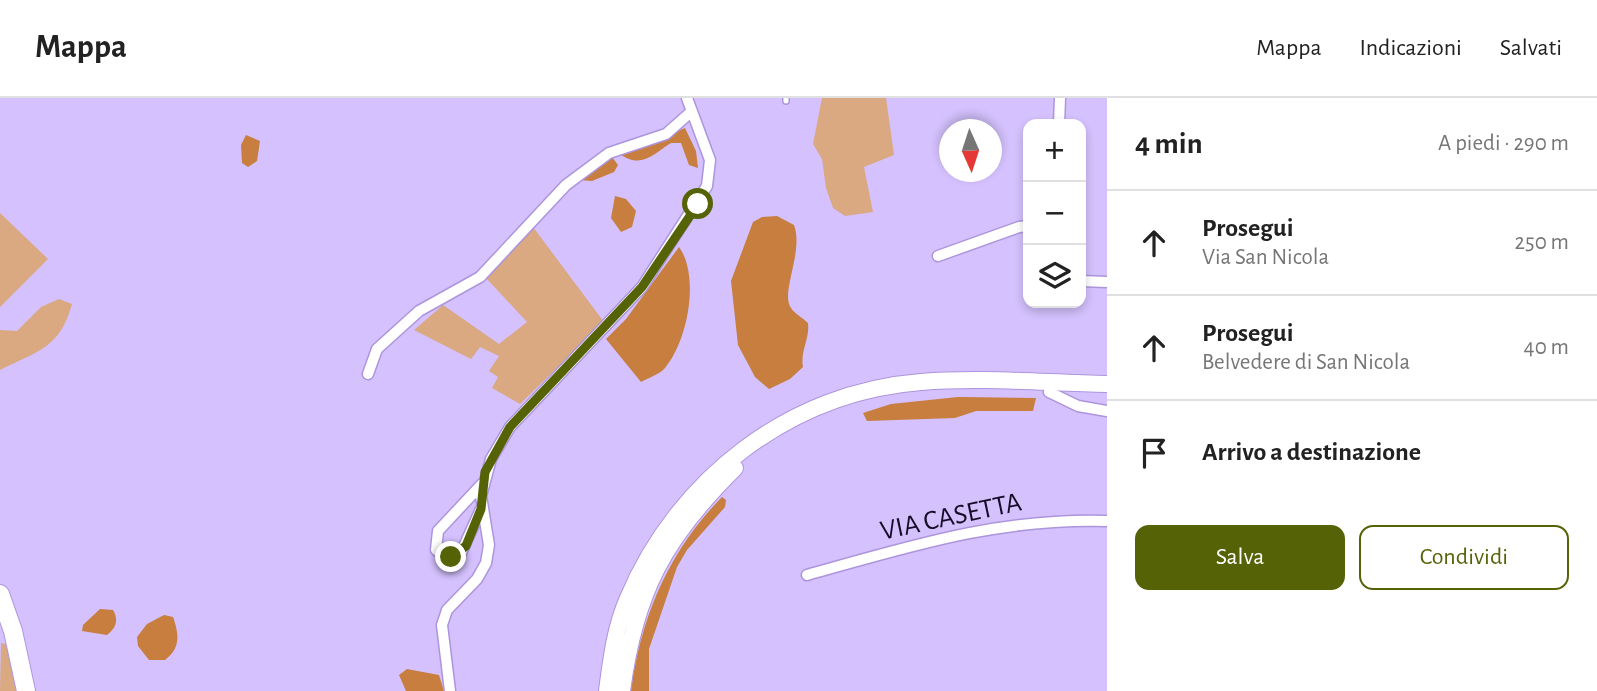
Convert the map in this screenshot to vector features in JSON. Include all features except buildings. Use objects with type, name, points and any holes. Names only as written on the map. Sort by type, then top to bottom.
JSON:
[{"type":"main road","points":[[607,691],[612,650],[627,599],[653,547],[689,497],[730,458],[777,426],[840,399],[875,389],[921,382],[1107,384]]},
{"type":"main road","points":[[622,691],[627,651],[642,599],[664,550],[701,501],[739,463],[795,429],[831,412],[881,397],[922,390],[1107,394]]},
{"type":"main road","points":[[0,594],[13,631],[26,691]]},
{"type":"street","points":[[450,691],[443,625],[447,610],[477,579],[486,564],[489,545],[481,509],[482,484],[491,459],[510,427],[642,287],[698,204],[709,178],[710,160],[687,98]]},
{"type":"street","points":[[1059,119],[1060,98]]},
{"type":"street","points":[[368,374],[377,349],[419,311],[480,277],[566,185],[610,153],[666,134],[692,111]]},
{"type":"street","points":[[939,256],[1023,226]]},
{"type":"street","points":[[1086,281],[1107,282]]},
{"type":"street","points":[[1049,392],[1078,406],[1107,411]]},
{"type":"street","points":[[481,509],[461,552],[446,557],[436,550],[435,539],[444,522],[482,484]]},
{"type":"street","name":"VIA CASETTA","points":[[807,575],[986,527],[1063,520],[1107,522]]},
{"type":"shaded area","points":[[822,98],[886,98],[894,155],[864,167],[873,212],[845,216],[833,208],[826,188],[822,159],[813,144]]},
{"type":"shaded area","points":[[685,128],[696,151],[698,168],[689,165],[681,143],[671,143],[641,160],[628,159],[620,154]]},
{"type":"shaded area","points":[[246,135],[260,141],[257,161],[248,167],[242,163],[241,145]]},
{"type":"shaded area","points":[[612,157],[618,165],[614,172],[592,181],[579,180]]},
{"type":"shaded area","points":[[615,196],[626,199],[636,211],[632,227],[621,232],[611,218]]},
{"type":"shaded area","points":[[0,213],[48,259],[0,307]]},
{"type":"shaded area","points":[[777,216],[794,225],[796,247],[788,301],[792,310],[808,323],[808,329],[803,367],[790,379],[769,389],[755,377],[738,345],[731,281],[753,222],[762,217]]},
{"type":"shaded area","points":[[533,227],[604,322],[520,404],[492,388],[498,377],[489,371],[499,356],[480,347],[471,359],[414,330],[443,305],[499,344],[527,322],[486,278]]},
{"type":"shaded area","points":[[679,247],[689,274],[690,291],[685,325],[680,342],[665,368],[641,382],[606,339],[626,319]]},
{"type":"shaded area","points":[[59,299],[72,304],[67,319],[54,339],[36,352],[0,370],[0,330],[17,331],[41,307]]},
{"type":"shaded area","points":[[958,397],[1036,398],[1033,411],[976,411],[955,418],[867,421],[863,413],[891,404]]},
{"type":"shaded area","points":[[722,497],[726,500],[725,507],[687,550],[677,567],[649,649],[649,691],[631,691],[642,637],[660,586],[687,540]]},
{"type":"shaded area","points":[[100,609],[113,610],[116,624],[113,630],[107,635],[82,631],[83,625]]},
{"type":"shaded area","points":[[164,615],[173,617],[177,629],[176,646],[165,660],[149,660],[138,646],[137,637],[147,624]]},
{"type":"shaded area","points":[[1,643],[6,644],[16,691],[0,691]]},
{"type":"shaded area","points":[[407,669],[439,675],[444,691],[406,691],[399,675]]},
{"type":"route","points":[[451,557],[456,556],[466,546],[481,509],[485,472],[510,427],[585,351],[642,287],[698,204]]}]
